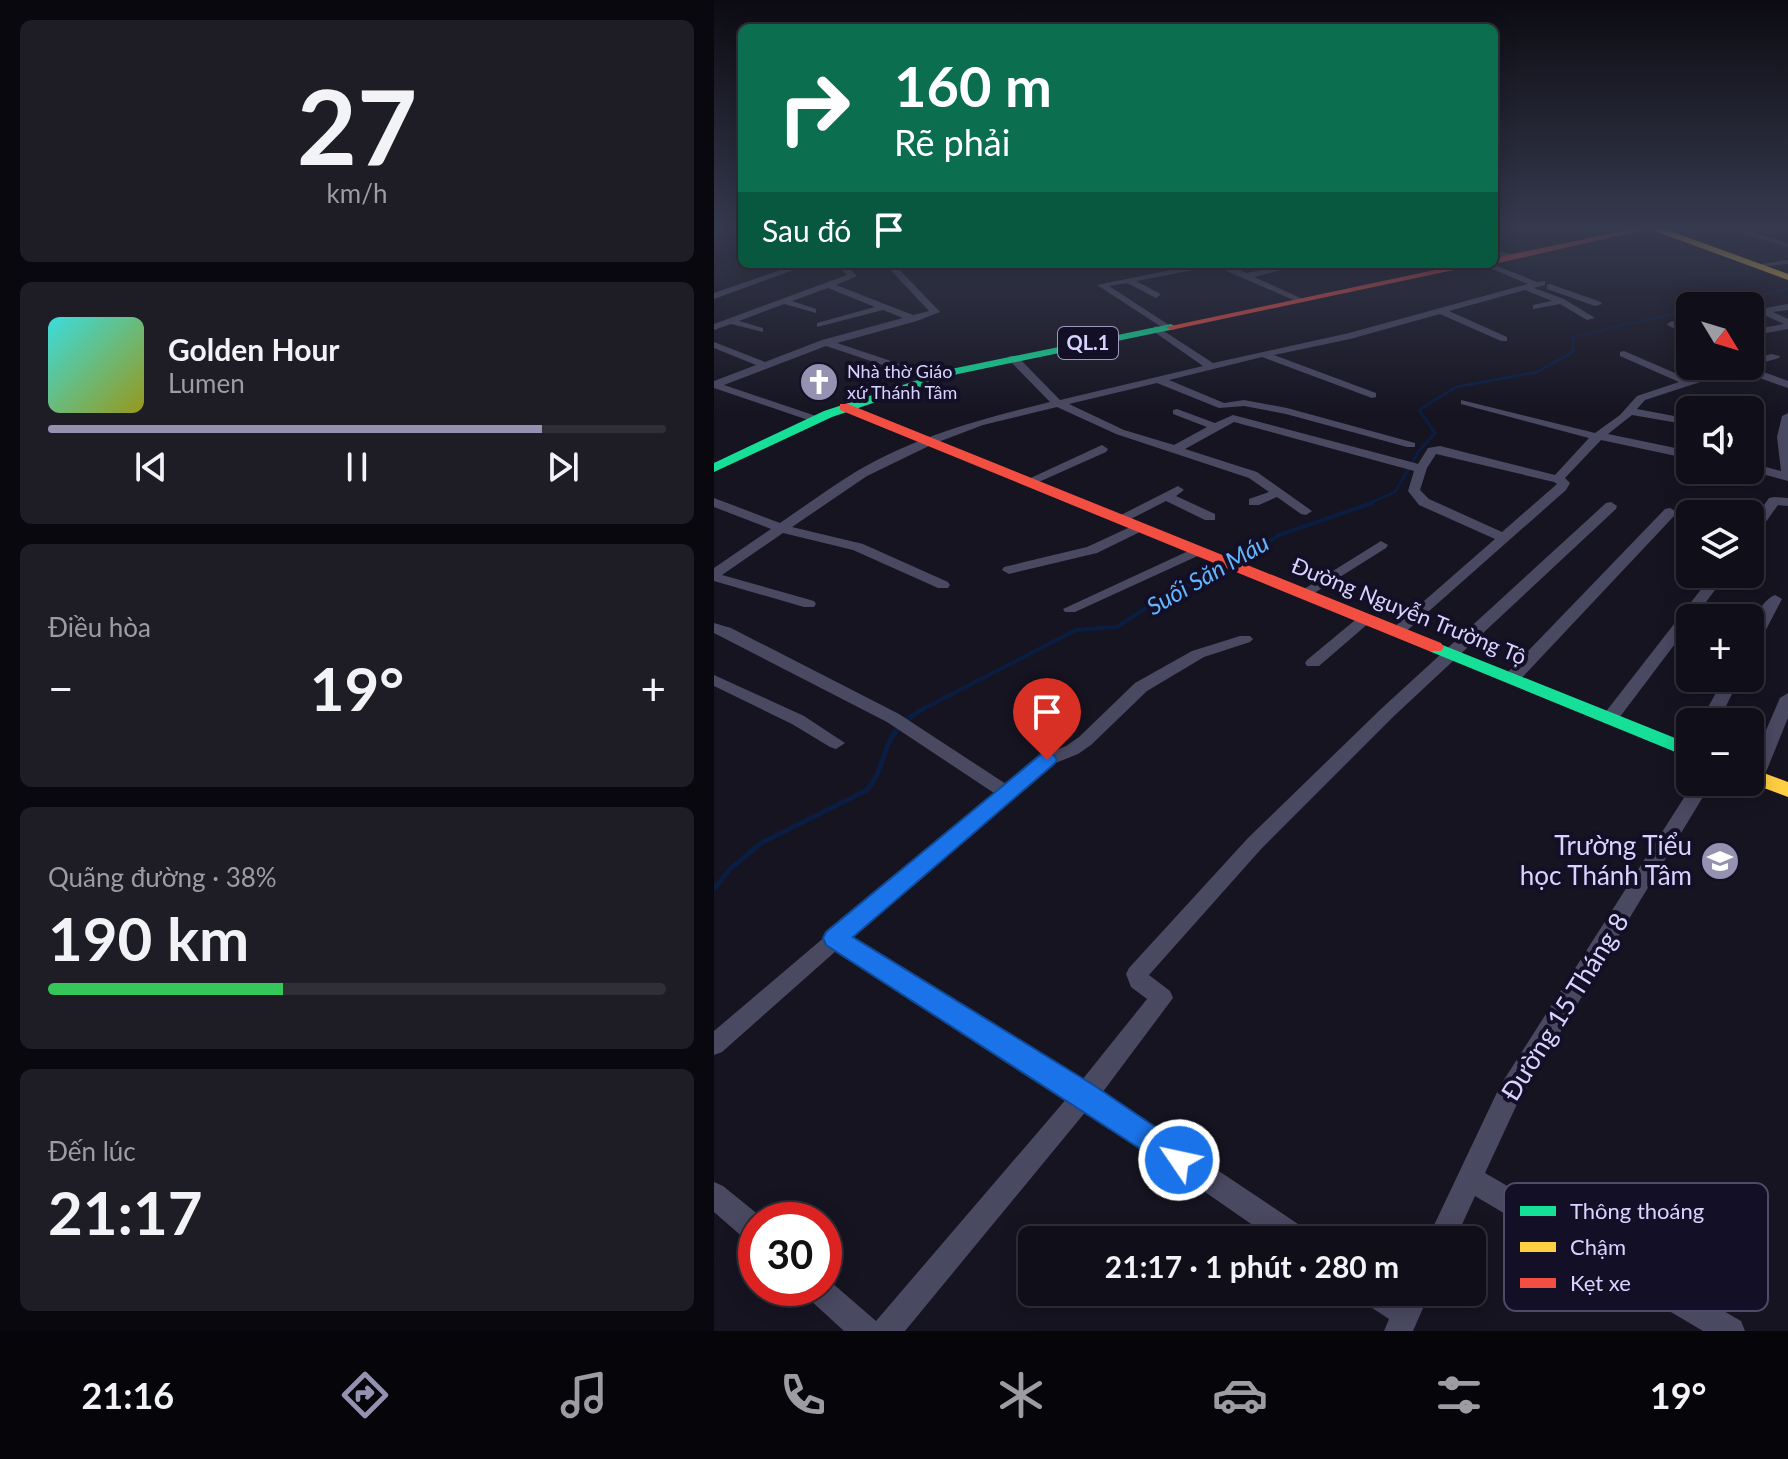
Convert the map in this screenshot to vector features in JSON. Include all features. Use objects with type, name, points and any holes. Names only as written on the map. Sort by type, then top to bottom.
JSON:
[{"type":"main road","name":"QL.1","points":[[714,468],[844,407],[932,378],[1013,358],[1345,290]]},
{"type":"main road","name":"Đường Nguyễn Trường Tộ","points":[[844,407],[1676,745]]},
{"type":"main road","points":[[1764,780],[1788,790]]},
{"type":"street","points":[[714,327],[813,290]]},
{"type":"street","points":[[841,290],[914,319]]},
{"type":"street","points":[[714,385],[825,342],[935,312],[914,290]]},
{"type":"street","points":[[1108,290],[1210,366]]},
{"type":"street","points":[[1147,290],[1156,295]]},
{"type":"street","points":[[1278,290],[1301,300]]},
{"type":"street","points":[[714,576],[863,473],[979,423],[1210,366],[1350,336],[1518,290]]},
{"type":"street","points":[[1545,290],[1590,318]]},
{"type":"street","points":[[1558,290],[1587,297],[1598,304]]},
{"type":"street","points":[[782,301],[813,311]]},
{"type":"street","points":[[1536,307],[1561,301]]},
{"type":"street","points":[[849,336],[820,325],[884,307]]},
{"type":"street","points":[[1788,307],[1763,311],[1788,324]]},
{"type":"street","points":[[1441,311],[1504,339]]},
{"type":"street","points":[[730,321],[760,330]]},
{"type":"street","points":[[1672,324],[1676,326]]},
{"type":"street","points":[[1764,330],[1788,324]]},
{"type":"street","points":[[825,342],[932,378]]},
{"type":"street","points":[[714,345],[764,365]]},
{"type":"street","points":[[1263,354],[1372,395]]},
{"type":"street","points":[[1624,354],[1688,382]]},
{"type":"street","points":[[1764,359],[1775,356]]},
{"type":"street","points":[[1013,358],[1057,403],[1120,432],[1253,475],[1306,511]]},
{"type":"street","points":[[1764,376],[1788,385]]},
{"type":"street","points":[[1157,379],[1223,406],[1244,403],[1287,411],[1411,445]]},
{"type":"street","points":[[1558,479],[1598,436],[1648,394],[1694,380]]},
{"type":"street","points":[[714,385],[815,419]]},
{"type":"street","points":[[1465,402],[1676,452]]},
{"type":"street","points":[[1630,411],[1676,419]]},
{"type":"street","points":[[1177,412],[1216,427]]},
{"type":"street","points":[[1764,470],[1788,476],[1783,437],[1788,416]]},
{"type":"street","points":[[1174,450],[1233,418],[1413,466]]},
{"type":"street","points":[[1028,482],[1102,449]]},
{"type":"street","points":[[1397,632],[1564,483],[1440,450],[1432,451],[1413,466]]},
{"type":"street","points":[[1413,466],[1414,491],[1424,502],[1504,538]]},
{"type":"street","points":[[1254,502],[1279,492]]},
{"type":"street","points":[[1120,519],[1172,493],[1210,517]]},
{"type":"street","points":[[1764,515],[1774,501],[1788,502]]},
{"type":"street","points":[[714,502],[782,529],[858,547],[943,585]]},
{"type":"street","points":[[886,1331],[1085,1095],[1162,998],[1139,980],[1137,974],[1255,843],[1450,654],[1611,506]]},
{"type":"street","points":[[1512,678],[1670,512]]},
{"type":"street","points":[[1009,570],[1092,550],[1139,527]]},
{"type":"street","points":[[1303,594],[1381,545]]},
{"type":"street","points":[[1070,609],[1197,551]]},
{"type":"street","points":[[714,576],[809,604]]},
{"type":"street","points":[[1610,718],[1709,588]]},
{"type":"street","points":[[1764,619],[1775,599]]},
{"type":"street","points":[[1313,663],[1365,619]]},
{"type":"street","points":[[714,628],[726,631],[893,718],[1007,793]]},
{"type":"street","points":[[714,1045],[1007,793],[1047,760],[1085,741],[1121,704],[1157,675],[1198,654],[1245,639]]},
{"type":"street","points":[[714,680],[798,720],[836,743]]},
{"type":"street","points":[[1764,751],[1788,698]]},
{"type":"street","name":"Đường 15 Tháng 8","points":[[1448,1226],[1509,1094],[1694,796]]},
{"type":"street","points":[[835,938],[1085,1095],[1277,1226]]},
{"type":"street","points":[[1470,1179],[1504,1199]]},
{"type":"street","points":[[714,1195],[738,1215]]},
{"type":"street","points":[[838,1306],[865,1331]]},
{"type":"street","points":[[1697,1311],[1731,1331]]},
{"type":"waterway","name":"Suối Săn Máu","points":[[1764,294],[1783,290]]},
{"type":"waterway","name":"Suối Săn Máu","points":[[1366,505],[1395,492],[1419,451],[1435,433],[1419,410],[1456,387],[1537,372],[1573,352],[1573,337],[1676,313]]},
{"type":"waterway","name":"Suối Săn Máu","points":[[1237,562],[1279,535],[1372,503]]},
{"type":"waterway","name":"Suối Săn Máu","points":[[921,710],[1076,630],[1117,627],[1161,598],[1225,567]]},
{"type":"waterway","name":"Suối Săn Máu","points":[[905,721],[921,710]]},
{"type":"waterway","name":"Suối Săn Máu","points":[[714,889],[730,869],[761,843],[867,790],[899,727]]},
{"type":"traffic: fast","points":[[714,468],[828,414],[955,371],[1171,327]]},
{"type":"traffic: fast","points":[[1435,647],[1676,745]]},
{"type":"traffic: slow","points":[[1764,781],[1788,790]]},
{"type":"traffic: jam","points":[[1171,327],[1350,290]]},
{"type":"traffic: jam","points":[[844,407],[1435,647]]},
{"type":"place","name":"Nhà thờ Giáo xứ Thánh Tâm","points":[[819,382]]},
{"type":"place","name":"Trường Tiểu học Thánh Tâm","points":[[1720,861]]},
{"type":"route","points":[[1047,760],[835,938],[1085,1095],[1179,1160]]}]
